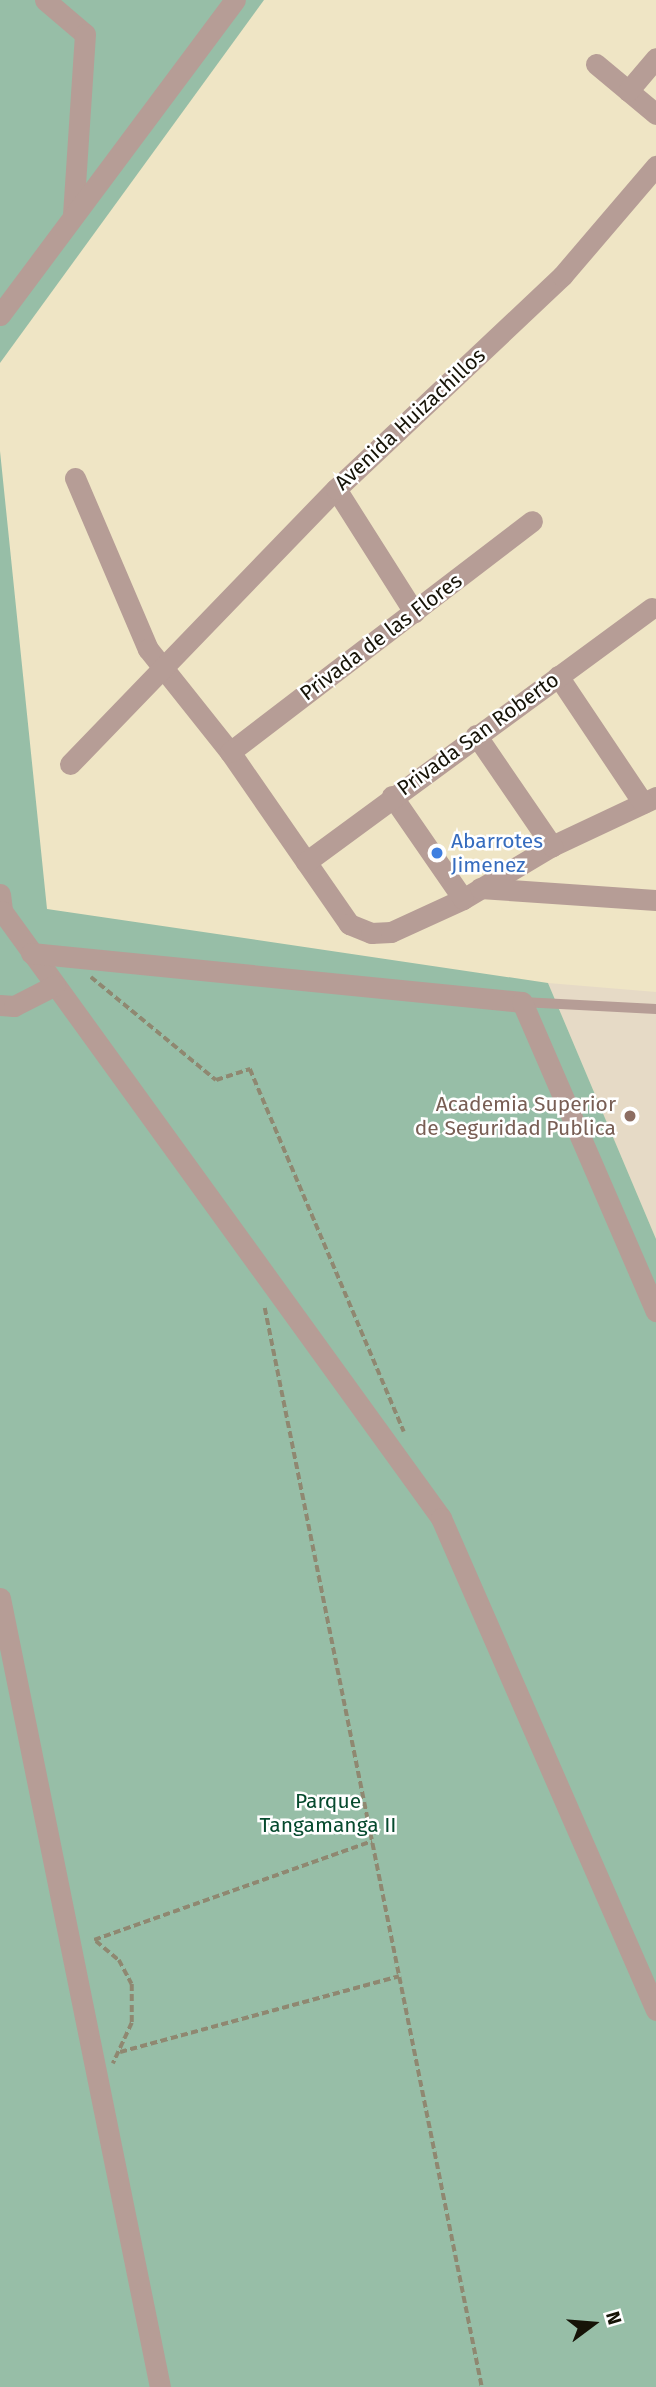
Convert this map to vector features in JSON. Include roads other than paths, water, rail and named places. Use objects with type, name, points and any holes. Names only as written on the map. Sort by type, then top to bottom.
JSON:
[{"type":"street","points":[[45,0],[85,34],[72,218]]},
{"type":"street","points":[[0,315],[235,0]]},
{"type":"street","points":[[628,91],[656,58]]},
{"type":"street","points":[[596,64],[656,114]]},
{"type":"street","name":"Avenida Huizachillos","points":[[70,764],[336,489],[562,276],[652,181]]},
{"type":"street","points":[[75,478],[160,669],[230,752],[349,924],[371,933],[391,932],[471,894],[552,846],[650,800],[558,676]]},
{"type":"street","points":[[336,489],[414,612]]},
{"type":"street","name":"Privada de las Flores","points":[[230,752],[532,521]]},
{"type":"street","name":"Privada San Roberto","points":[[306,862],[392,796],[652,608]]},
{"type":"street","points":[[476,735],[552,846]]},
{"type":"street","points":[[392,796],[471,894],[656,900]]},
{"type":"street","points":[[0,907],[441,1518],[656,2010]]},
{"type":"street","points":[[31,953],[522,1002],[656,1311]]},
{"type":"street","points":[[0,1005],[14,1006],[55,985]]},
{"type":"street","points":[[0,1598],[66,1937],[160,2387]]},
{"type":"lane","points":[[522,1002],[656,1009]]},
{"type":"place","name":"Abarrotes Jimenez","points":[[437,853]]},
{"type":"place","name":"Academia Superior de Seguridad Publica","points":[[630,1116]]},
{"type":"park label","name":"Parque Tangamanga II","points":[[328,1813]]}]
